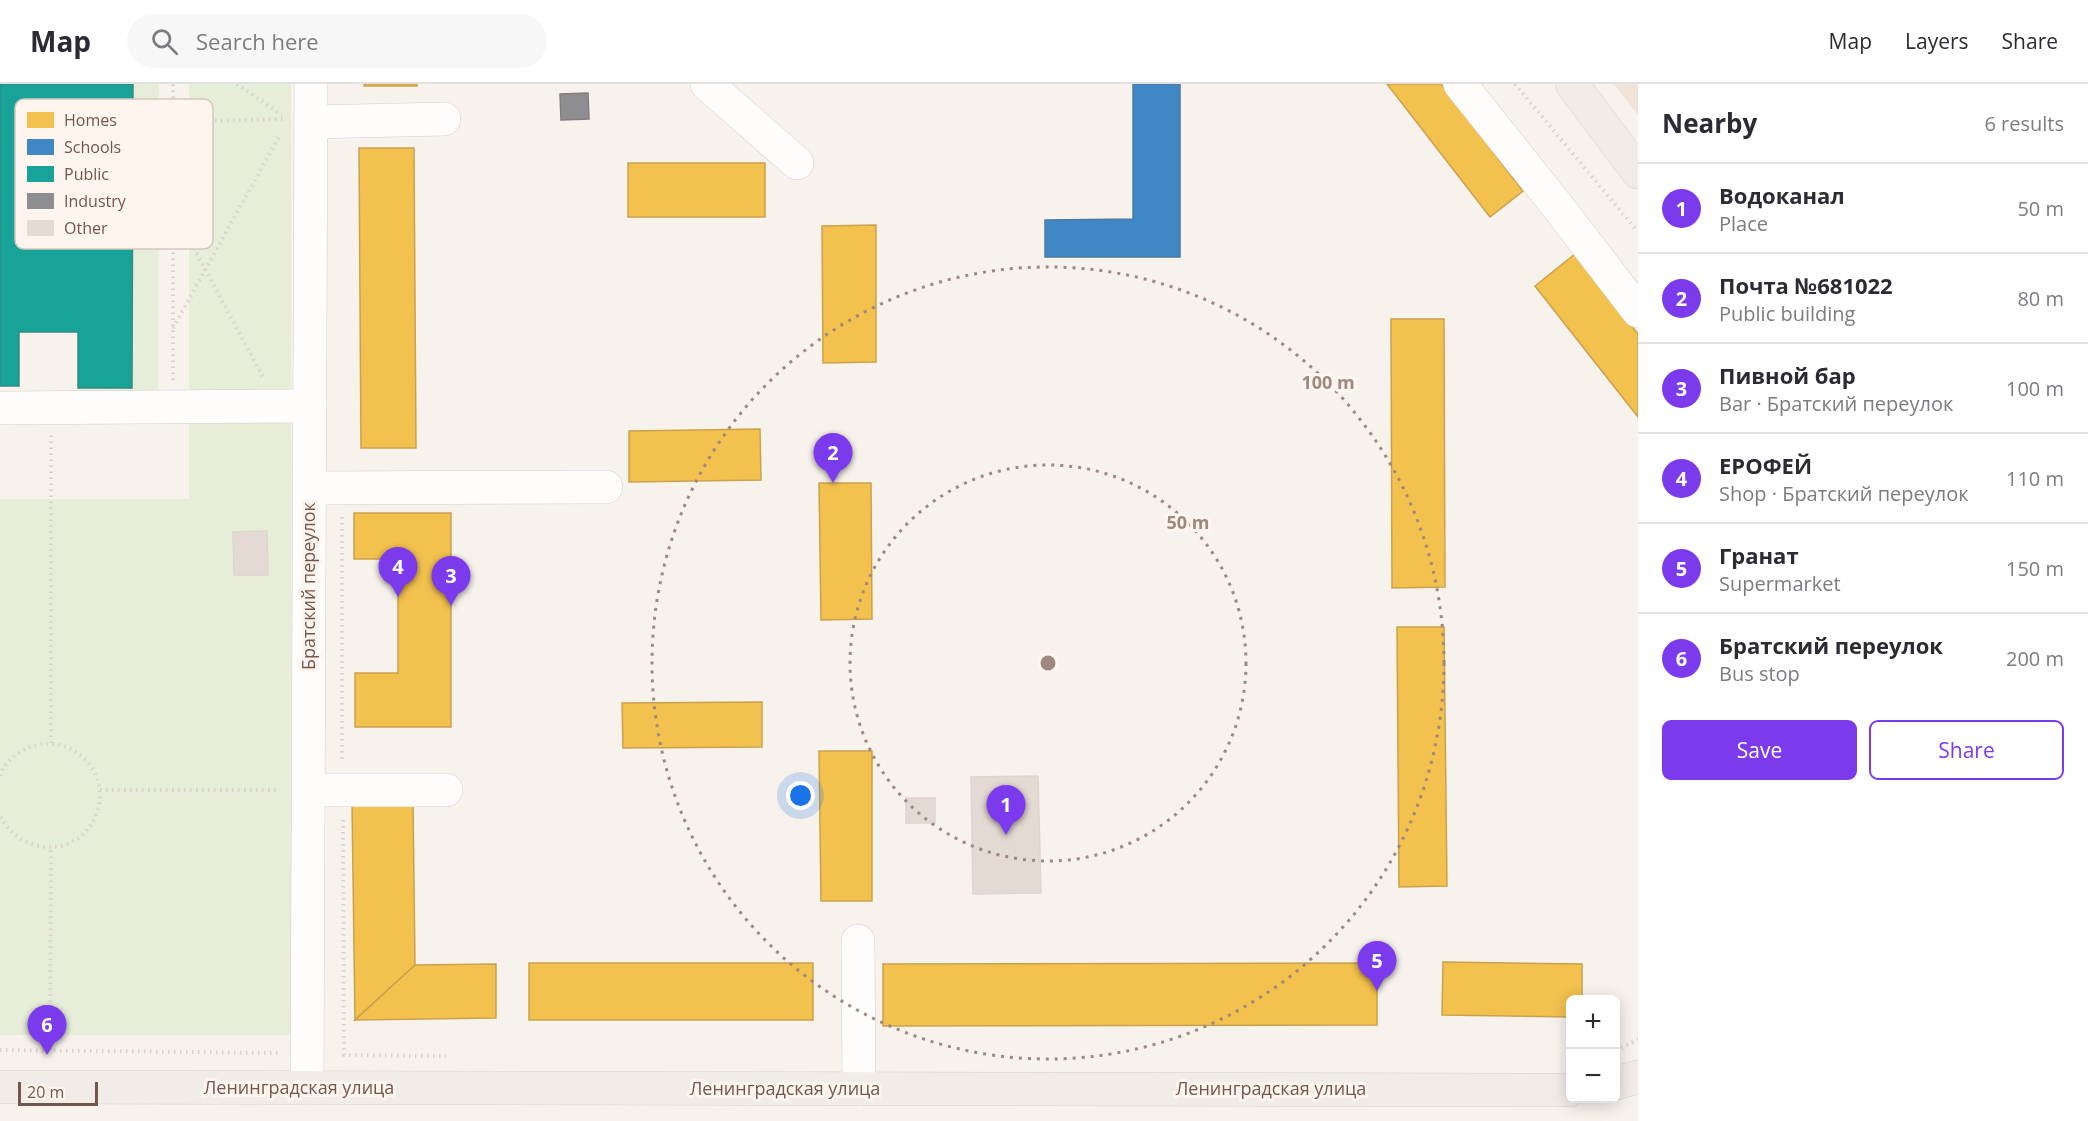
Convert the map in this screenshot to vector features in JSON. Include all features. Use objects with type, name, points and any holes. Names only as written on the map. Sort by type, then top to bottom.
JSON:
[{"type":"main road","points":[[1572,84],[1638,172]]},
{"type":"main road","points":[[1620,1082],[1638,1077]]},
{"type":"main road","name":"Ленинградская улица","points":[[0,1087],[1566,1090]]},
{"type":"street","name":"Братский переулок","points":[[307,1088],[308,1053],[296,790],[326,488],[295,406],[297,126],[311,84]]},
{"type":"street","points":[[706,84],[797,163]]},
{"type":"street","points":[[1460,84],[1638,311]]},
{"type":"street","points":[[297,126],[444,119]]},
{"type":"street","points":[[0,408],[295,406]]},
{"type":"street","points":[[326,488],[606,487]]},
{"type":"street","points":[[296,790],[446,790]]},
{"type":"street","points":[[858,941],[859,1089]]},
{"type":"path","points":[[213,121],[288,119],[237,84]]},
{"type":"path","points":[[1515,84],[1638,232]]},
{"type":"path","points":[[173,329],[206,270],[297,126]]},
{"type":"path","points":[[173,249],[173,407]]},
{"type":"path","points":[[194,249],[295,406]]},
{"type":"path","points":[[51,431],[51,743]]},
{"type":"path","points":[[326,488],[342,790],[344,1055]]},
{"type":"path","points":[[0,776],[2,769],[10,759],[30,746],[51,743],[68,747],[80,754],[92,767],[100,790],[97,812],[88,828],[74,840],[51,849],[29,844],[14,835],[0,816]]},
{"type":"path","points":[[100,790],[296,790]]},
{"type":"path","points":[[50,1050],[51,849]]},
{"type":"path","points":[[1619,1049],[1638,1038]]},
{"type":"path","points":[[0,1050],[452,1056]]},
{"type":"shaded area","points":[[1614,84],[1638,84],[1638,115]]},
{"type":"green space","points":[[133,84],[159,84],[159,99],[133,99]]},
{"type":"green space","points":[[189,84],[291,84],[292,1035],[0,1035],[0,499],[189,499],[189,249],[213,249],[213,99],[189,99]]},
{"type":"green space","points":[[132,249],[159,249],[158,415],[78,415],[78,388],[132,388]]},
{"type":"building: Homes","points":[[364,84],[417,84],[417,86],[364,86]]},
{"type":"building: Homes","points":[[1387,84],[1441,84],[1523,191],[1490,217]]},
{"type":"building: Homes","points":[[359,148],[414,148],[416,448],[361,448]]},
{"type":"building: Homes","points":[[628,163],[765,163],[765,217],[628,217]]},
{"type":"building: Homes","points":[[876,225],[876,362],[823,363],[822,226]]},
{"type":"building: Homes","points":[[1575,254],[1638,334],[1638,417],[1535,286]]},
{"type":"building: Homes","points":[[1391,319],[1444,319],[1445,587],[1392,588]]},
{"type":"building: Homes","points":[[760,429],[761,480],[629,482],[629,431]]},
{"type":"building: Homes","points":[[819,483],[871,483],[872,619],[821,620]]},
{"type":"building: Homes","points":[[354,513],[451,513],[451,727],[355,727],[355,673],[398,673],[398,559],[354,559]]},
{"type":"building: Homes","points":[[1397,627],[1444,627],[1447,886],[1399,887]]},
{"type":"building: Homes","points":[[762,702],[762,747],[623,748],[622,703]]},
{"type":"building: Homes","points":[[819,751],[872,751],[872,901],[821,901]]},
{"type":"building: Homes","points":[[352,803],[413,803],[415,965],[355,1020]]},
{"type":"building: Homes","points":[[1443,962],[1582,964],[1582,995],[1566,995],[1566,1017],[1442,1015]]},
{"type":"building: Homes","points":[[529,963],[813,963],[813,1020],[529,1020]]},
{"type":"building: Homes","points":[[1377,963],[1377,1025],[883,1026],[883,964]]},
{"type":"building: Homes","points":[[496,964],[496,1018],[355,1020],[415,965]]},
{"type":"building: Schools","points":[[1133,84],[1180,84],[1180,257],[1045,257],[1045,220],[1133,219]]},
{"type":"building: Public","points":[[0,84],[133,84],[133,99],[15,99],[15,249],[132,249],[132,388],[78,388],[78,332],[19,332],[19,386],[0,386]]},
{"type":"building: Industry","points":[[588,93],[589,119],[561,120],[560,94]]},
{"type":"building: Other","points":[[267,531],[268,575],[234,575],[233,532]]},
{"type":"building: Other","points":[[1038,776],[1041,893],[973,894],[971,777]]},
{"type":"building: Other","points":[[906,798],[935,798],[935,823],[906,823]]},
{"type":"place","name":"Почта №681022","points":[[833,483]]},
{"type":"place","name":"ЕРОФЕЙ","points":[[398,597]]},
{"type":"place","name":"Пивной бар","points":[[451,606]]},
{"type":"place","name":"Водоканал","points":[[1006,835]]},
{"type":"place","name":"Гранат","points":[[1377,991]]},
{"type":"place","name":"Братский переулок","points":[[47,1055]]}]
